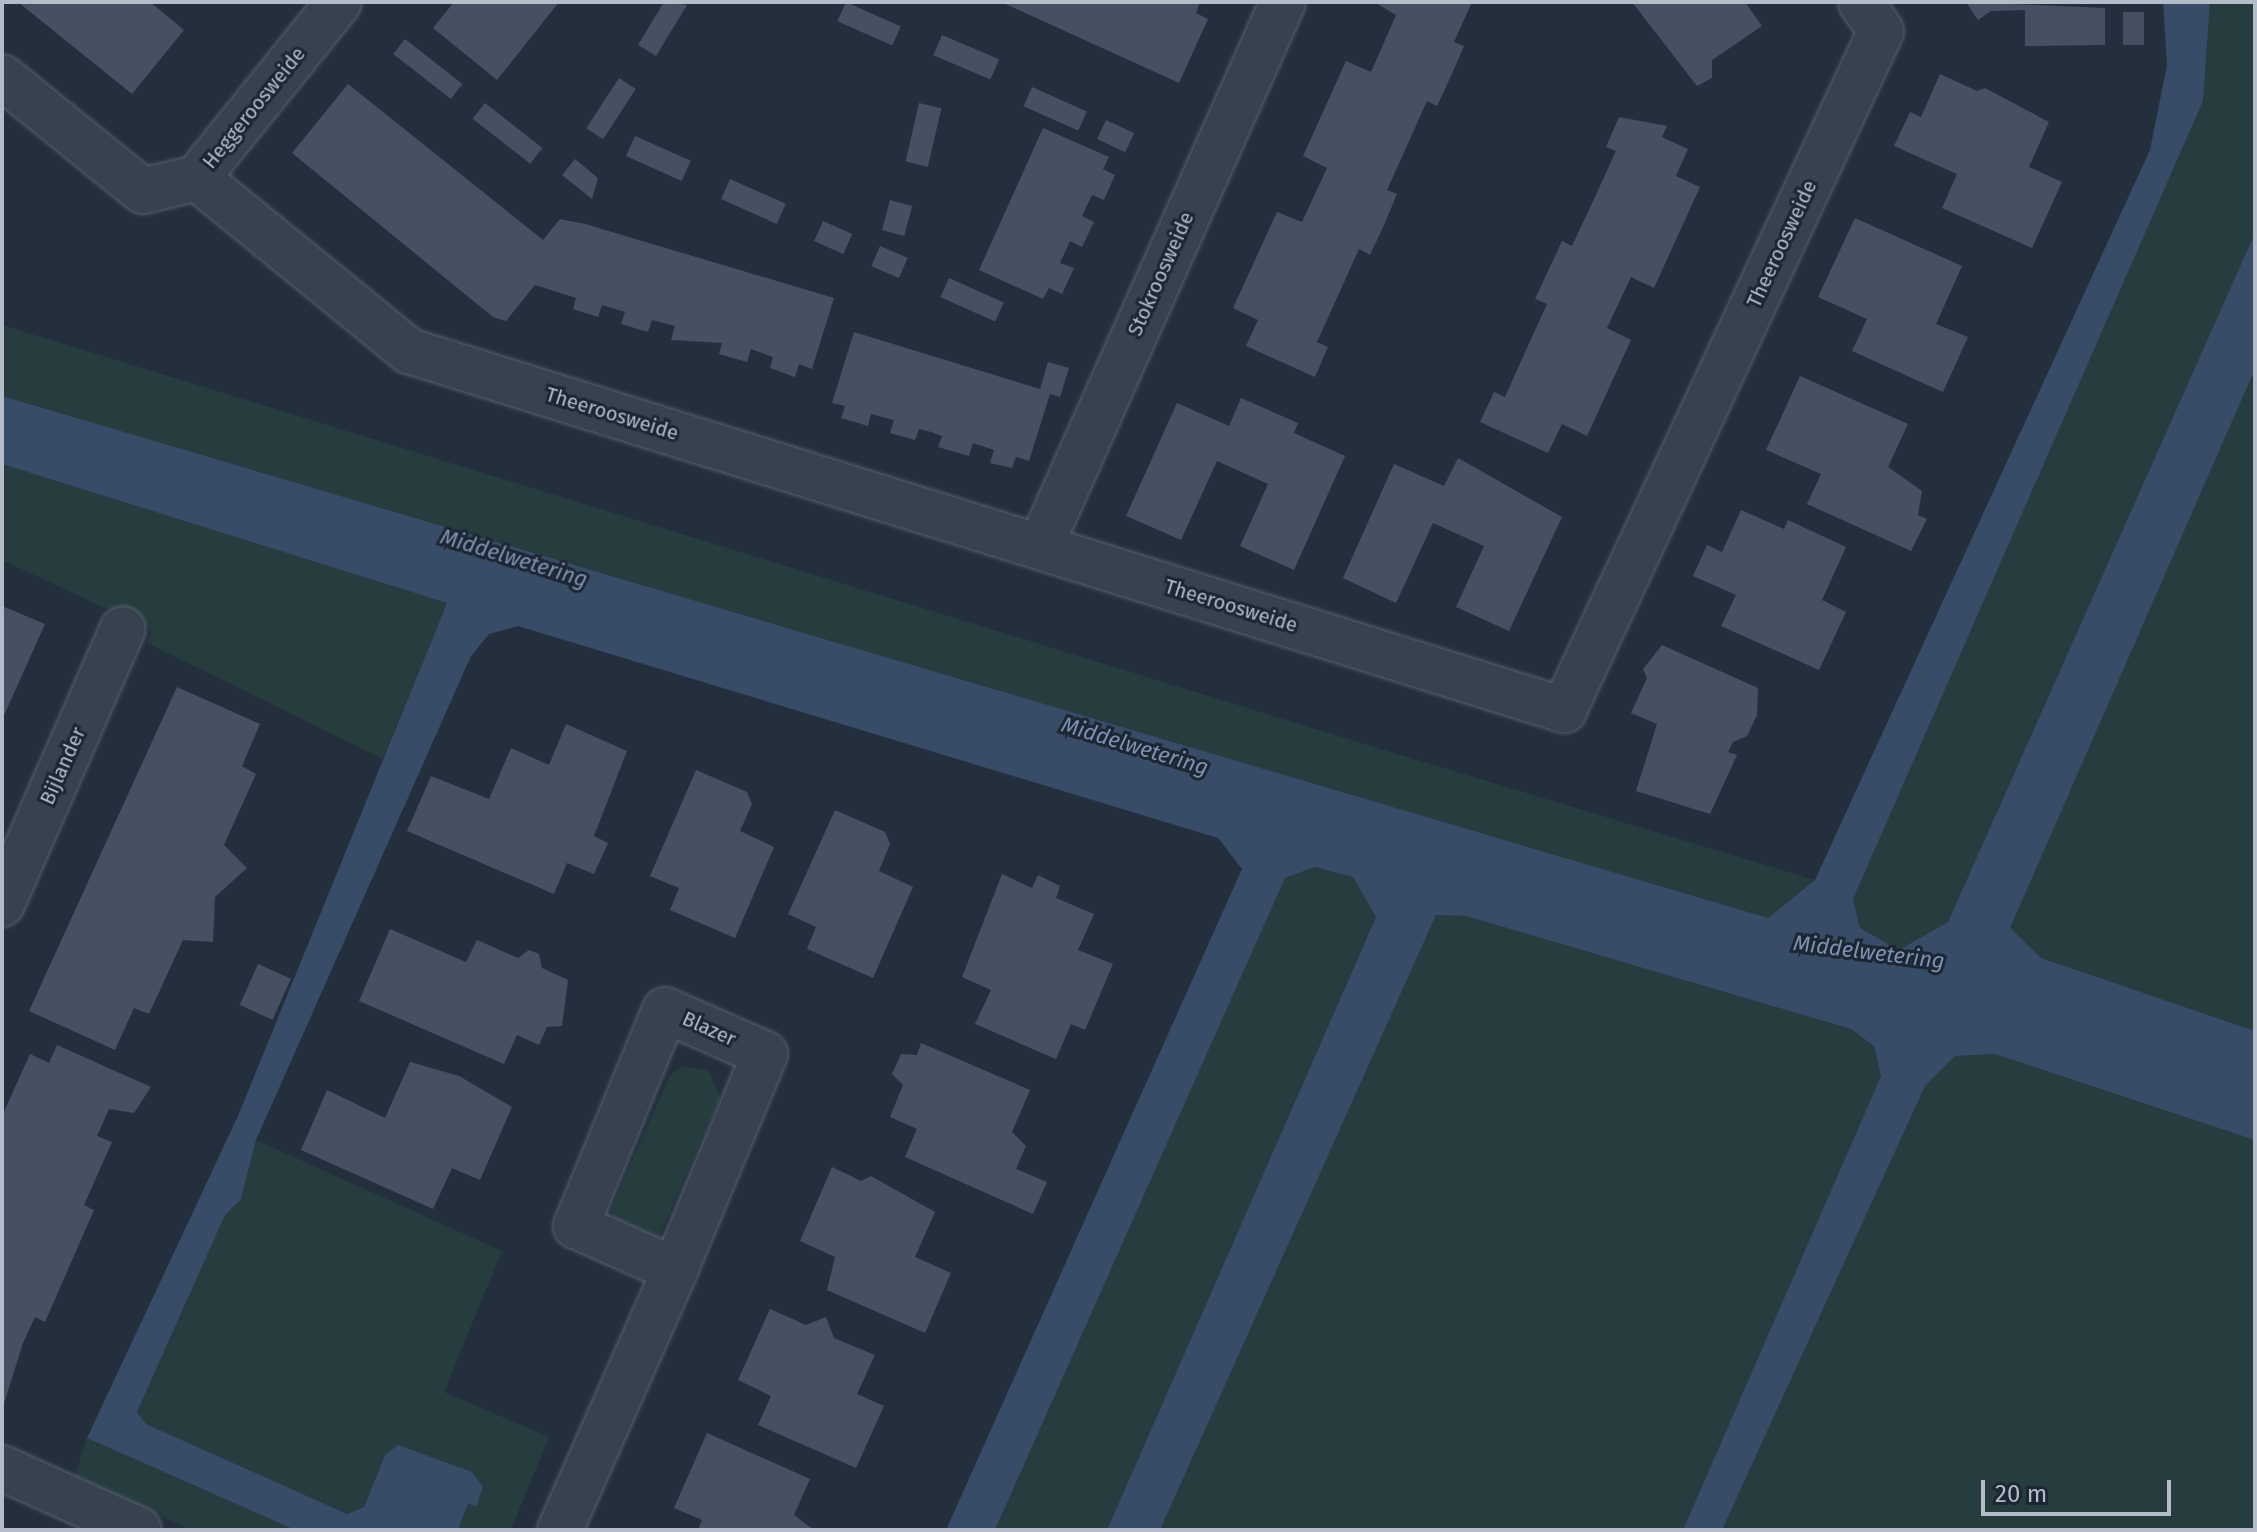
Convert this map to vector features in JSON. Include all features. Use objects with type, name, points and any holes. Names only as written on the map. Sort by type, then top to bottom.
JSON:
[{"type":"street","name":"Heggeroosweide","points":[[2,77],[143,191],[197,178],[339,2]]},
{"type":"street","name":"Stokroosweide","points":[[1040,547],[1283,2]]},
{"type":"street","name":"Theeroosweide","points":[[197,178],[409,351],[1564,710],[1881,31],[1861,2]]},
{"type":"street","name":"Bijlander","points":[[2,904],[123,629]]},
{"type":"street","name":"Blazer","points":[[560,1530],[675,1270],[765,1054],[665,1010],[576,1226],[675,1270]]},
{"type":"street","points":[[2,1468],[139,1530]]},
{"type":"green space","points":[[2210,2],[2255,2],[2255,233],[1948,922],[1899,950],[1860,928],[1853,899],[2203,101]]},
{"type":"green space","points":[[2,325],[1815,880],[1768,918],[1742,916],[2,396]]},
{"type":"green space","points":[[2255,369],[2255,1031],[2040,958],[2009,928]]},
{"type":"green space","points":[[2,464],[447,603],[383,759],[147,643],[152,630],[2,560]]},
{"type":"green space","points":[[1315,867],[1353,877],[1376,916],[1107,1530],[995,1530],[1285,878]]},
{"type":"green space","points":[[1436,915],[1466,916],[1851,1029],[1874,1046],[1881,1076],[1683,1530],[1160,1530]]},
{"type":"green space","points":[[1995,1054],[2255,1140],[2255,1530],[1722,1530],[1925,1086],[1955,1056]]},
{"type":"green space","points":[[683,1066],[709,1070],[720,1098],[659,1236],[641,1240],[616,1225],[611,1208],[670,1075]]},
{"type":"green space","points":[[256,1140],[502,1251],[444,1392],[549,1437],[511,1530],[458,1530],[467,1502],[476,1506],[385,1455],[364,1507],[347,1514],[146,1424],[137,1412],[225,1215],[241,1199]]},
{"type":"green space","points":[[87,1438],[295,1530],[192,1530],[74,1479]]},
{"type":"water","name":"Middelwetering","points":[[2163,2],[2210,2],[2203,101],[1853,899],[1860,928],[1899,950],[1948,922],[2255,233],[2255,369],[2010,928],[2041,958],[2255,1031],[2255,1140],[1995,1054],[1955,1056],[1925,1086],[1722,1530],[1683,1530],[1881,1076],[1874,1046],[1851,1029],[1466,916],[1436,915],[1160,1530],[1107,1530],[1376,917],[1353,877],[1315,867],[1285,878],[995,1530],[946,1530],[1242,869],[1218,838],[518,626],[489,634],[471,656],[256,1140],[241,1199],[225,1215],[137,1412],[146,1424],[347,1514],[364,1507],[385,1455],[398,1445],[472,1472],[483,1487],[476,1507],[468,1503],[458,1530],[295,1530],[87,1438],[238,1116],[447,603],[2,464],[2,396],[1768,918],[1815,880],[2150,150],[2167,65]]},
{"type":"building","points":[[18,2],[150,2],[184,30],[132,94]]},
{"type":"building","points":[[454,2],[559,2],[497,80],[433,28]]},
{"type":"building","points":[[664,2],[687,5],[656,56],[638,45]]},
{"type":"building","points":[[846,2],[901,26],[892,46],[837,21]]},
{"type":"building","points":[[1001,2],[1200,2],[1196,13],[1208,19],[1179,83]]},
{"type":"building","points":[[1374,2],[1472,2],[1454,42],[1464,46],[1451,76],[1437,106],[1427,101],[1387,190],[1397,194],[1384,225],[1370,255],[1359,249],[1317,342],[1328,347],[1315,377],[1246,346],[1258,320],[1233,308],[1277,212],[1302,222],[1327,168],[1303,156],[1346,61],[1371,72],[1396,15]]},
{"type":"building","points":[[1632,2],[1745,2],[1762,26],[1712,60],[1712,78],[1697,86]]},
{"type":"building","points":[[1966,2],[2105,8],[2105,45],[2025,46],[2025,10],[1991,11],[1978,20]]},
{"type":"building","points":[[2123,12],[2144,12],[2144,45],[2123,45]]},
{"type":"building","points":[[942,35],[999,59],[990,79],[933,55]]},
{"type":"building","points":[[405,39],[463,84],[451,99],[393,54]]},
{"type":"building","points":[[1940,74],[1977,91],[1985,88],[2049,122],[2029,167],[2062,182],[2032,248],[1942,208],[1957,174],[1894,146],[1910,112],[1921,117]]},
{"type":"building","points":[[619,78],[636,89],[603,139],[586,128]]},
{"type":"building","points":[[348,84],[543,240],[560,219],[834,298],[812,369],[799,364],[795,377],[770,368],[773,357],[751,349],[747,362],[719,354],[722,343],[671,340],[675,326],[652,320],[648,332],[621,324],[625,312],[602,305],[598,317],[573,309],[576,298],[535,285],[506,321],[493,317],[292,153]]},
{"type":"building","points":[[1032,87],[1087,111],[1078,131],[1023,106]]},
{"type":"building","points":[[485,103],[543,148],[530,164],[473,119]]},
{"type":"building","points":[[919,103],[941,108],[928,167],[906,161]]},
{"type":"building","points":[[1619,117],[1667,126],[1662,137],[1688,149],[1676,176],[1700,187],[1654,288],[1631,277],[1607,328],[1631,340],[1587,436],[1562,424],[1548,453],[1480,422],[1494,392],[1505,397],[1547,304],[1535,299],[1562,241],[1572,246],[1616,151],[1606,147]]},
{"type":"building","points":[[1106,120],[1134,133],[1125,152],[1097,139]]},
{"type":"building","points":[[1043,128],[1109,157],[1103,169],[1115,175],[1104,200],[1092,195],[1082,216],[1094,222],[1082,247],[1070,241],[1060,263],[1074,268],[1062,294],[1049,288],[1043,299],[979,270]]},
{"type":"building","points":[[635,136],[691,161],[682,181],[626,156]]},
{"type":"building","points":[[575,159],[598,178],[592,199],[562,175]]},
{"type":"building","points":[[730,179],[786,204],[777,224],[721,199]]},
{"type":"building","points":[[890,200],[912,206],[904,236],[882,230]]},
{"type":"building","points":[[1855,218],[1962,266],[1936,324],[1968,337],[1943,392],[1852,351],[1867,319],[1818,297]]},
{"type":"building","points":[[823,221],[852,234],[843,254],[814,241]]},
{"type":"building","points":[[880,246],[908,258],[899,278],[871,266]]},
{"type":"building","points":[[949,278],[1004,302],[995,322],[940,297]]},
{"type":"building","points":[[854,332],[1040,389],[1048,362],[1069,368],[1060,397],[1050,394],[1029,461],[1016,457],[1012,468],[990,463],[994,450],[973,443],[969,456],[938,447],[942,436],[931,432],[919,429],[915,440],[890,433],[894,420],[871,414],[868,426],[841,418],[845,406],[832,403]]},
{"type":"building","points":[[1800,376],[1908,424],[1888,467],[1922,491],[1918,515],[1927,519],[1911,551],[1807,504],[1821,474],[1766,450]]},
{"type":"building","points":[[1241,398],[1298,423],[1294,433],[1345,456],[1294,570],[1240,546],[1268,484],[1217,461],[1181,540],[1126,516],[1177,403],[1229,426]]},
{"type":"building","points":[[1458,458],[1562,517],[1509,631],[1456,607],[1484,546],[1433,523],[1396,603],[1343,578],[1394,464],[1444,486]]},
{"type":"building","points":[[1741,510],[1784,529],[1788,520],[1846,547],[1822,600],[1846,612],[1819,670],[1721,626],[1736,595],[1693,576],[1707,545],[1722,552]]},
{"type":"building","points":[[2,606],[45,624],[2,720]]},
{"type":"building","points":[[1662,645],[1758,688],[1757,715],[1747,736],[1733,742],[1728,752],[1737,755],[1710,814],[1636,791],[1657,724],[1631,713],[1647,678],[1643,669]]},
{"type":"building","points":[[177,687],[260,724],[242,766],[256,774],[224,845],[247,868],[215,897],[213,942],[183,940],[149,1014],[134,1008],[115,1050],[29,1011]]},
{"type":"building","points":[[566,724],[627,751],[594,836],[608,843],[594,874],[567,863],[554,894],[407,831],[431,776],[489,799],[511,748],[549,765]]},
{"type":"building","points":[[696,770],[747,792],[752,804],[740,831],[774,847],[735,938],[670,910],[679,888],[650,876]]},
{"type":"building","points":[[835,810],[885,832],[890,844],[879,871],[913,887],[873,978],[807,949],[816,927],[788,914]]},
{"type":"building","points":[[1002,874],[1032,888],[1038,875],[1060,886],[1056,898],[1094,914],[1078,950],[1113,964],[1085,1030],[1071,1024],[1056,1059],[975,1024],[991,990],[962,977]]},
{"type":"building","points":[[390,929],[466,962],[477,940],[518,958],[529,950],[539,954],[542,968],[568,980],[562,1026],[547,1027],[539,1045],[517,1035],[504,1064],[359,1001]]},
{"type":"building","points":[[258,964],[291,979],[273,1020],[240,1005]]},
{"type":"building","points":[[921,1043],[1030,1090],[1012,1132],[1026,1146],[1016,1169],[1047,1182],[1033,1214],[905,1157],[917,1129],[890,1117],[903,1085],[892,1074],[901,1054],[917,1055]]},
{"type":"building","points":[[57,1045],[151,1087],[134,1113],[109,1109],[97,1136],[112,1142],[84,1205],[94,1210],[45,1322],[35,1317],[23,1343],[2,1410],[2,1116],[30,1054],[49,1063]]},
{"type":"building","points":[[410,1062],[459,1076],[512,1107],[480,1180],[452,1168],[433,1209],[301,1150],[327,1090],[385,1118]]},
{"type":"building","points":[[832,1167],[861,1181],[871,1176],[935,1212],[915,1257],[951,1273],[925,1333],[827,1290],[835,1257],[800,1241]]},
{"type":"building","points":[[770,1309],[806,1325],[826,1317],[834,1338],[875,1355],[857,1394],[884,1406],[856,1468],[758,1425],[771,1396],[738,1380]]},
{"type":"building","points":[[707,1433],[810,1479],[794,1515],[814,1530],[698,1530],[702,1520],[674,1508]]}]
